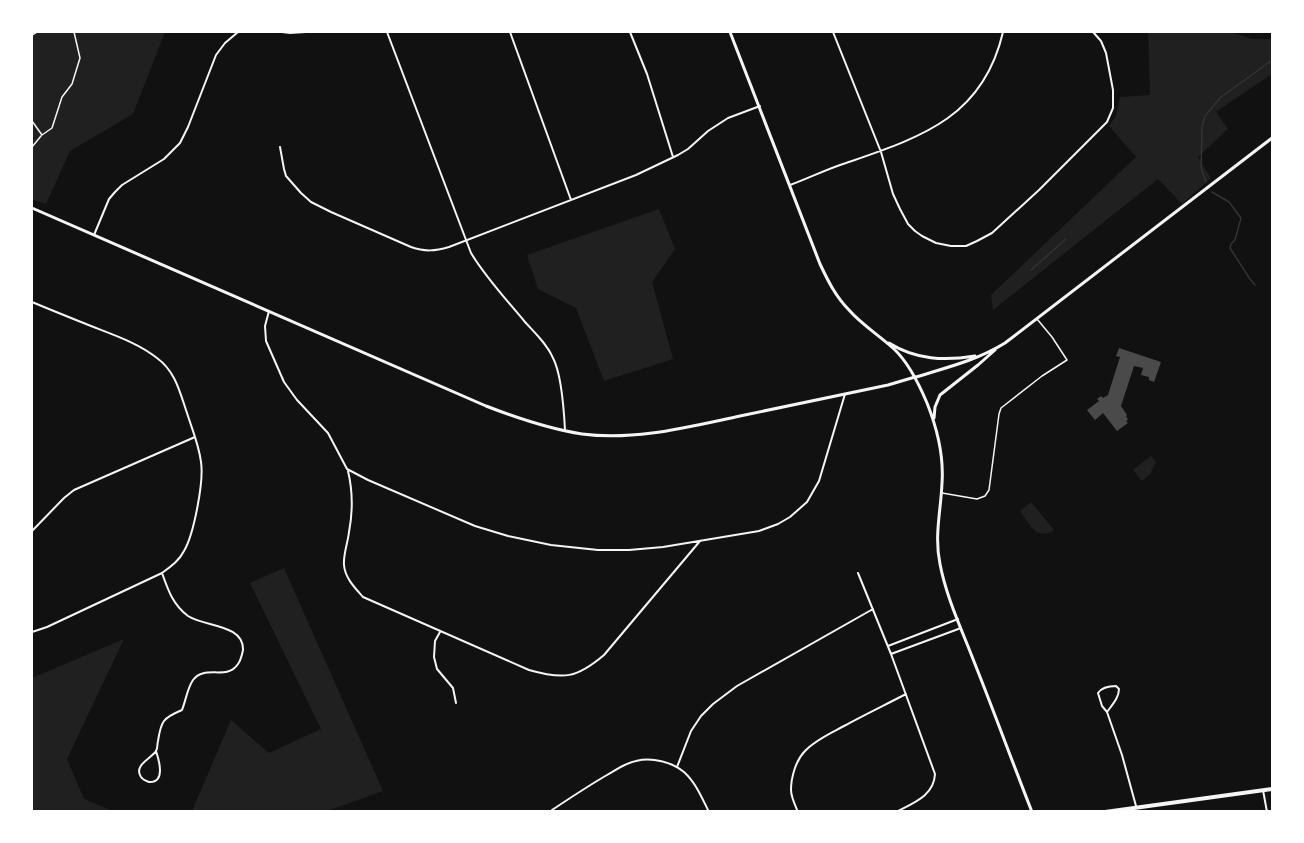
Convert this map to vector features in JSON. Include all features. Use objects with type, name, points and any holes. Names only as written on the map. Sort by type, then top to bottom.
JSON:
[{"type":"main road","points":[[730,32],[828,281],[849,311],[895,351],[908,366],[934,420],[942,461],[942,493],[937,529],[942,574],[1032,812]]},
{"type":"main road","points":[[934,420],[940,395],[999,347],[1272,138]]},
{"type":"main road","points":[[32,208],[486,406],[528,422],[583,434],[639,435],[708,423],[888,385],[986,354],[999,347]]},
{"type":"main road","points":[[870,330],[898,348],[923,357],[953,359],[986,354]]},
{"type":"main road","points":[[1104,812],[1272,789]]},
{"type":"street","points":[[94,235],[107,204],[115,192],[122,185],[164,159],[180,143],[215,58],[225,43],[238,32]]},
{"type":"street","points":[[282,32],[306,32]]},
{"type":"street","points":[[387,32],[471,253],[493,285],[554,358],[559,378],[565,431]]},
{"type":"street","points":[[510,32],[571,200]]},
{"type":"street","points":[[630,32],[647,74],[673,158]]},
{"type":"street","points":[[833,32],[881,152],[893,194],[900,209],[915,231],[928,240],[951,246],[966,246],[985,237],[1014,214],[1107,122],[1113,108],[1113,90],[1106,53],[1101,41],[1093,32]]},
{"type":"street","points":[[790,185],[881,152],[938,126],[973,97],[984,82],[999,49],[1003,32]]},
{"type":"street","points":[[280,147],[288,178],[317,205],[411,247],[422,250],[440,250],[600,190],[673,158],[728,118],[760,106]]},
{"type":"street","points":[[32,302],[125,339],[159,359],[168,368],[179,388],[195,437],[203,473],[192,529],[184,552],[175,564],[162,573],[32,632]]},
{"type":"street","points":[[269,311],[266,341],[284,382],[327,433],[347,469],[353,503],[344,565],[347,577],[363,597],[530,670],[547,675],[575,675],[592,666],[604,655],[699,541]]},
{"type":"street","points":[[347,469],[476,526],[551,545],[598,550],[651,548],[699,541],[768,528],[790,517],[807,502],[819,481],[845,394]]},
{"type":"street","points":[[32,531],[74,490],[195,437]]},
{"type":"street","points":[[156,751],[139,770],[140,776],[148,782],[158,778],[160,774],[160,761],[156,751],[161,724],[166,717],[182,710],[193,680],[199,674],[230,672],[238,665],[243,648],[236,633],[204,623],[182,611],[168,593],[162,573]]},
{"type":"street","points":[[858,573],[888,646],[935,774],[934,782],[925,795],[896,812]]},
{"type":"street","points":[[677,767],[692,731],[701,716],[713,704],[737,686],[873,609]]},
{"type":"street","points":[[888,646],[958,619]]},
{"type":"street","points":[[891,654],[961,628]]},
{"type":"street","points":[[440,632],[435,641],[434,657],[437,669],[453,688],[456,703]]},
{"type":"street","points":[[1107,712],[1119,693],[1119,688],[1116,686],[1100,690],[1098,693],[1122,755],[1136,807]]},
{"type":"street","points":[[798,812],[791,789],[793,775],[805,751],[817,741],[906,694]]},
{"type":"street","points":[[552,810],[615,770],[637,760],[649,760],[666,762],[685,773],[693,782],[709,812]]},
{"type":"street","points":[[1263,790],[1267,812]]},
{"type":"lane","points":[[942,493],[977,499],[986,496],[1000,410],[1042,376],[1067,360],[1037,318]]},
{"type":"path","points":[[32,35],[37,32]]},
{"type":"path","points":[[32,147],[42,135],[52,128],[62,97],[72,84],[80,58],[74,32]]},
{"type":"path","points":[[32,91],[32,96]]},
{"type":"path","points":[[32,121],[42,135]]},
{"type":"shaded area","points":[[32,32],[165,32],[133,114],[70,151],[46,204],[32,199]]},
{"type":"shaded area","points":[[1148,32],[1231,32],[1252,39],[1272,39],[1272,74],[1216,112],[1228,129],[1198,157],[1211,178],[1182,204],[1158,179],[993,310],[991,295],[1136,157],[1109,126],[1116,116],[1120,97],[1150,95]]},
{"type":"shaded area","points":[[659,209],[675,249],[652,282],[673,359],[604,381],[576,308],[538,289],[527,255]]},
{"type":"shaded area","points":[[1151,456],[1156,462],[1150,474],[1142,481],[1133,470]]},
{"type":"shaded area","points":[[1031,502],[1054,530],[1043,534],[1030,525],[1020,511]]},
{"type":"shaded area","points":[[284,568],[383,791],[327,811],[192,811],[231,720],[269,753],[321,729],[250,583]]},
{"type":"shaded area","points":[[124,639],[67,759],[84,799],[113,811],[32,811],[32,678]]},
{"type":"building","points":[[1119,348],[1161,362],[1154,382],[1149,380],[1149,377],[1141,375],[1143,368],[1134,366],[1121,406],[1127,415],[1128,423],[1117,431],[1103,413],[1095,420],[1087,410],[1099,401],[1097,399],[1101,396],[1103,398],[1108,395],[1120,357],[1116,356]]},
{"type":"waterway","points":[[1206,182],[1201,168],[1202,127],[1205,116],[1220,98],[1272,60]]},
{"type":"waterway","points":[[1212,192],[1229,202],[1241,218],[1235,240],[1230,248],[1255,285]]},
{"type":"waterway","points":[[1031,270],[1066,239]]}]
